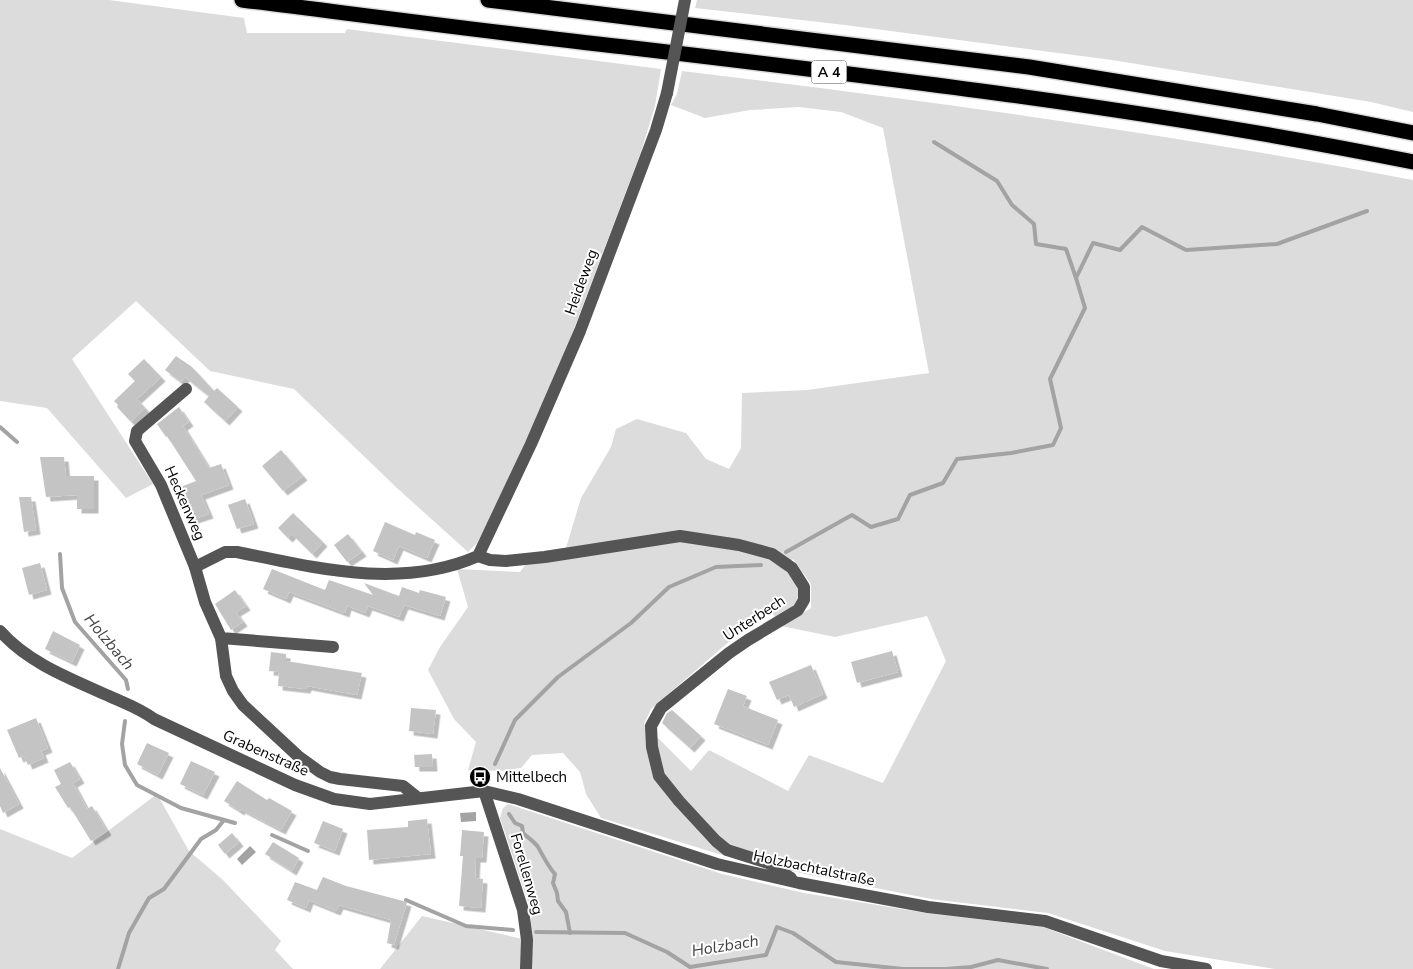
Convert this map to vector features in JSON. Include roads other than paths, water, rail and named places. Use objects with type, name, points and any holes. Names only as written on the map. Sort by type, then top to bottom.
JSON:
[{"type":"highway","name":"A 4","points":[[242,0],[893,80],[1076,105],[1223,128],[1413,162]]},
{"type":"highway","name":"A 4","points":[[488,0],[1029,67],[1307,112],[1413,133]]},
{"type":"street","name":"Heideweg","points":[[474,558],[531,444],[580,331],[656,130],[668,92],[685,0]]},
{"type":"street","name":"Heckenweg","points":[[186,389],[137,431],[135,440],[161,485],[195,567]]},
{"type":"street","name":"Unterbech","points":[[474,558],[506,561],[545,557],[680,536],[739,545],[772,554],[792,568],[804,587],[804,600],[798,610],[748,640],[661,708],[651,726],[651,733],[652,747],[659,776],[679,802],[716,842],[727,850],[768,863],[799,883]]},
{"type":"street","points":[[418,798],[403,786],[340,780],[320,772],[298,756],[243,705],[233,691],[226,676],[221,638],[205,602],[195,567],[225,552],[237,552],[313,567],[382,575],[428,572],[450,567],[474,558]]},
{"type":"street","name":"Grabenstraße","points":[[0,631],[23,653],[111,697],[140,708],[154,719],[295,785],[334,799],[370,804],[418,798]]},
{"type":"street","points":[[221,638],[333,647]]},
{"type":"street","name":"Holzbachtalstraße","points":[[418,798],[484,791],[518,799],[717,864],[799,883],[928,907],[1045,921],[1161,961],[1206,969]]},
{"type":"street","name":"Forellenweg","points":[[484,791],[523,910],[527,940],[526,969]]},
{"type":"waterway","points":[[934,142],[997,181],[1012,205],[1034,224],[1036,244],[1066,249],[1076,278]]},
{"type":"waterway","points":[[786,552],[852,515],[871,527],[898,519],[910,495],[943,483],[957,459],[1011,453],[1053,445],[1061,428],[1050,379],[1085,308],[1076,278],[1093,243],[1120,250],[1142,227],[1186,250],[1277,244],[1367,211]]},
{"type":"waterway","name":"Holzbach","points":[[0,427],[17,442]]},
{"type":"waterway","name":"Holzbach","points":[[60,554],[62,588],[75,622],[126,680],[128,689]]},
{"type":"waterway","points":[[495,764],[515,720],[558,677],[631,623],[669,587],[716,567],[761,565]]},
{"type":"waterway","name":"Holzbach","points":[[125,721],[122,744],[125,765],[137,785],[181,808],[235,823]]},
{"type":"waterway","points":[[509,814],[515,823],[522,826],[523,833],[537,845],[555,874],[553,883],[558,901],[566,912],[570,933]]},
{"type":"waterway","points":[[118,969],[129,933],[149,898],[164,889],[201,839],[216,830],[224,820]]},
{"type":"waterway","name":"Holzbach","points":[[272,835],[308,851]]},
{"type":"waterway","name":"Holzbach","points":[[406,900],[466,926],[513,930]]},
{"type":"waterway","name":"Holzbach","points":[[536,932],[625,933],[667,952],[690,967],[766,955],[777,927],[793,933],[836,962],[903,969],[946,969],[971,967],[998,960],[1047,969]]},
{"type":"place","name":"Mittelbech","points":[[480,777]]}]
